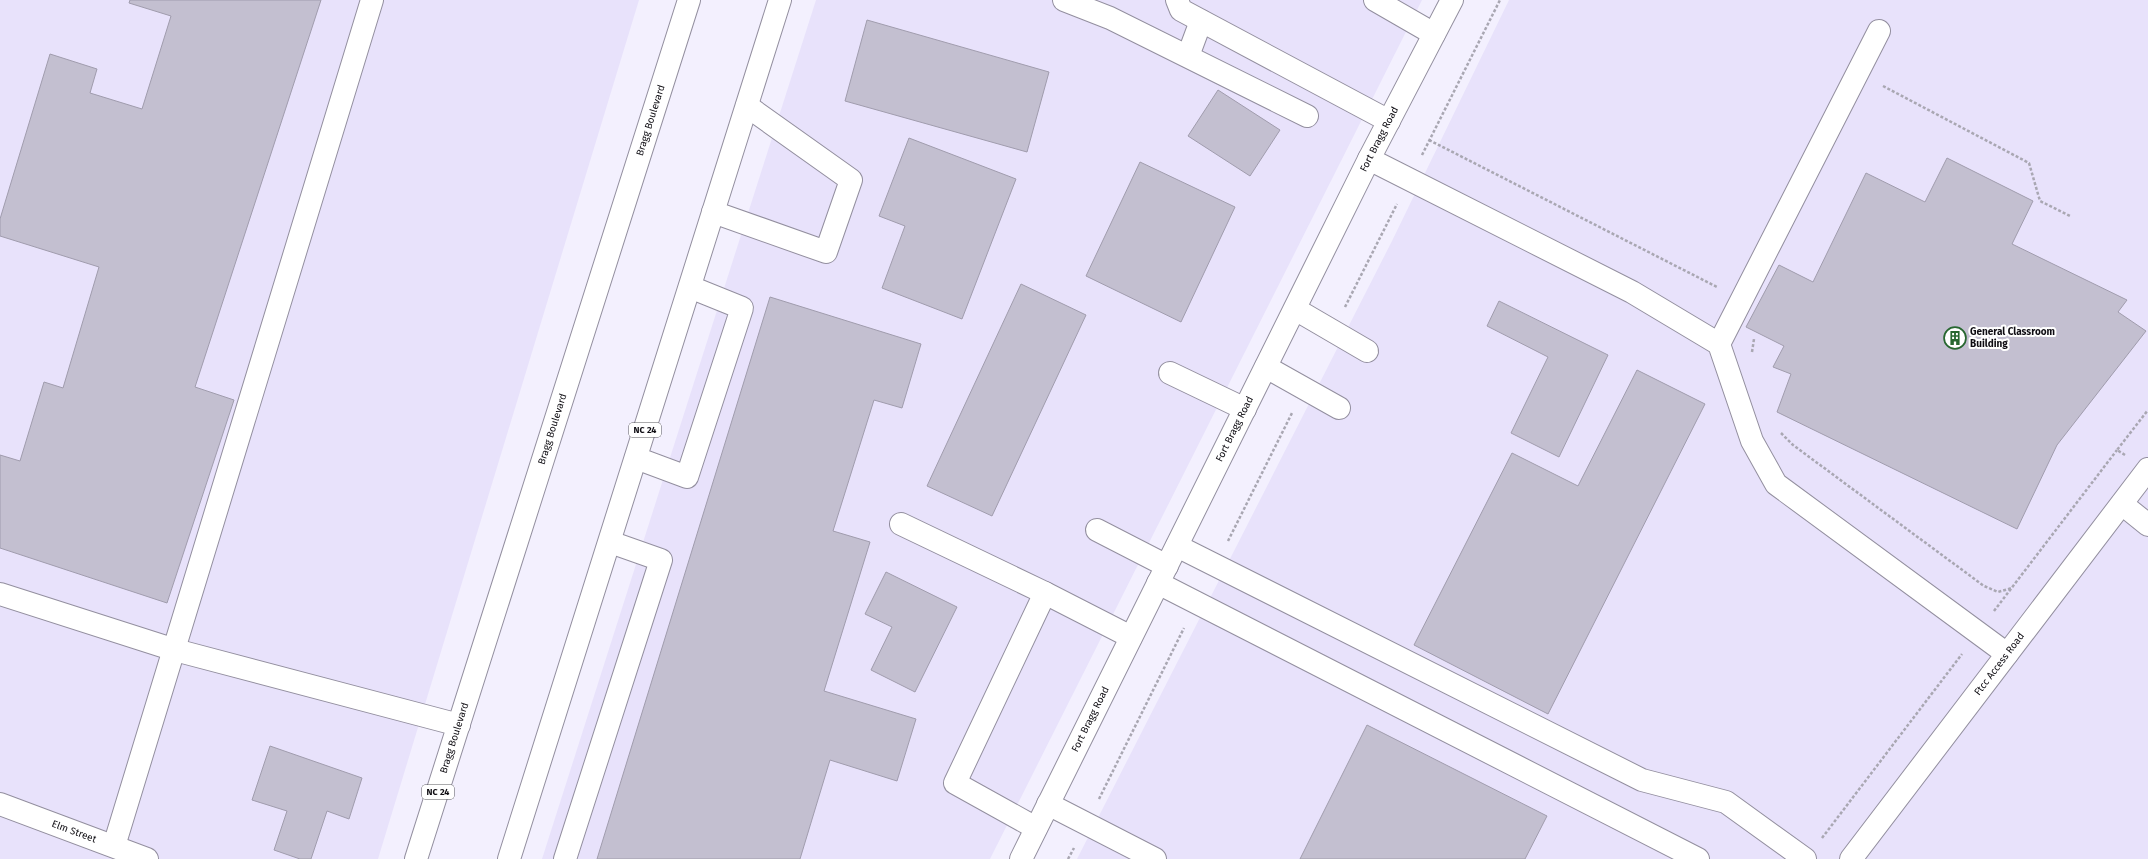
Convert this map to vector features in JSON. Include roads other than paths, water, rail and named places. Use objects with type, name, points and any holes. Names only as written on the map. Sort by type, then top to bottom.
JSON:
[{"type":"main road","points":[[114,846],[372,0]]},
{"type":"main road","name":"Bragg Boulevard","points":[[416,859],[688,0]]},
{"type":"main road","name":"NC 24","points":[[509,859],[780,0]]},
{"type":"main road","points":[[1064,0],[1110,18],[1306,116]]},
{"type":"main road","points":[[1177,0],[1181,10],[1389,121]]},
{"type":"main road","points":[[1375,0],[1434,34]]},
{"type":"main road","name":"Fort Bragg Road","points":[[1023,858],[1036,828],[1369,159],[1452,0]]},
{"type":"main road","points":[[1188,56],[1201,21]]},
{"type":"main road","points":[[1719,344],[1879,31]]},
{"type":"main road","points":[[713,212],[826,252],[851,180],[747,106]]},
{"type":"main road","points":[[1369,159],[1632,292],[1719,344],[1752,441],[1776,484],[2007,654]]},
{"type":"main road","points":[[636,458],[687,477],[742,308],[690,287]]},
{"type":"main road","points":[[1295,309],[1367,351]]},
{"type":"main road","points":[[1266,367],[1339,408]]},
{"type":"main road","points":[[1170,373],[1245,409]]},
{"type":"main road","name":"Ftcc Access Road","points":[[1851,859],[2147,470]]},
{"type":"main road","points":[[2122,504],[2148,524]]},
{"type":"main road","points":[[901,524],[1045,592],[1131,637]]},
{"type":"main road","points":[[1097,530],[1163,574],[1197,602],[1698,859]]},
{"type":"main road","points":[[565,859],[661,560],[610,542]]},
{"type":"main road","points":[[1177,546],[1642,780],[1726,802],[1805,859]]},
{"type":"main road","points":[[1036,828],[955,783],[1045,592]]},
{"type":"main road","points":[[0,594],[175,650],[459,725]]},
{"type":"main road","name":"Elm Street","points":[[0,804],[148,859]]},
{"type":"main road","points":[[1048,804],[1155,859]]},
{"type":"place","name":"General Classroom Building","points":[[1955,338]]}]
